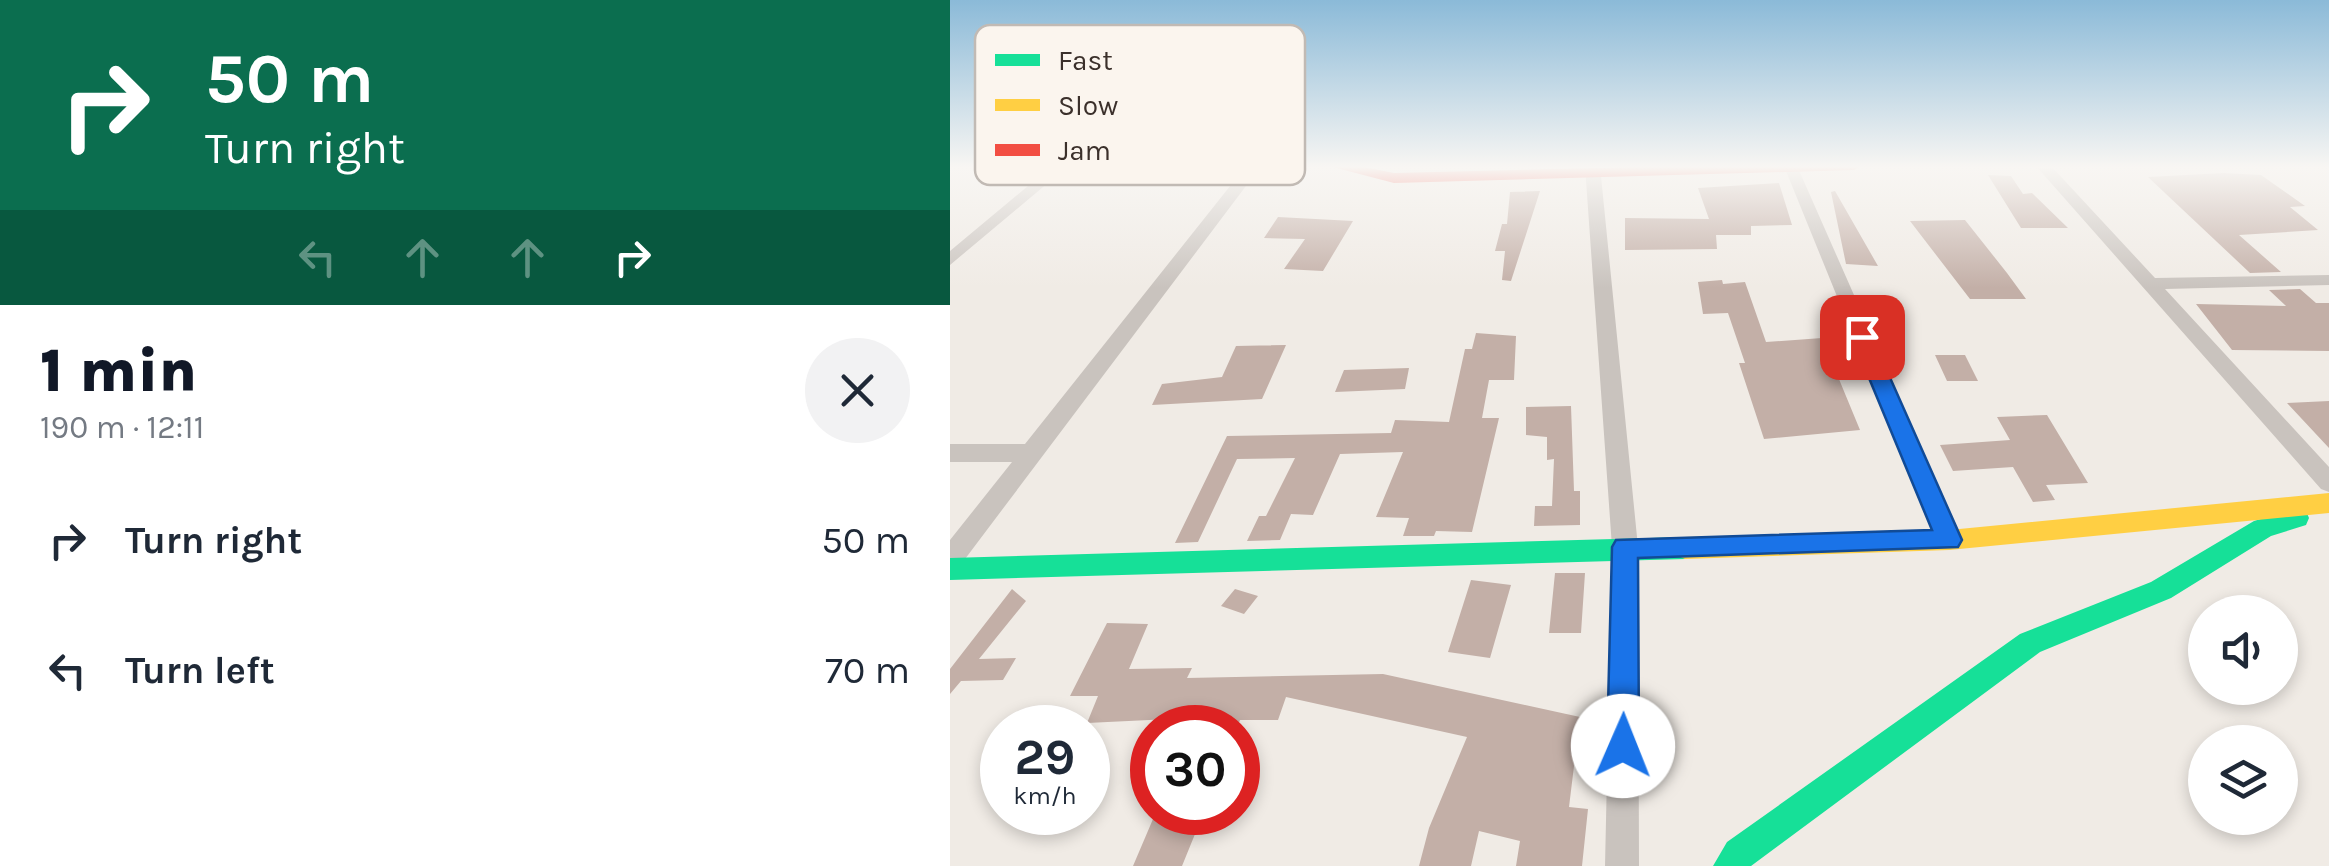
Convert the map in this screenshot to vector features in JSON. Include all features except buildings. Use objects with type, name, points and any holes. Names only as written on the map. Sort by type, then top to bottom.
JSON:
[{"type":"street","points":[[950,260],[1014,206]]},
{"type":"street","points":[[950,559],[1223,206]]},
{"type":"street","points":[[1595,206],[1625,547],[1622,866]]},
{"type":"street","points":[[1806,206],[1949,540]]},
{"type":"street","points":[[2080,206],[2329,484]]},
{"type":"street","points":[[2151,284],[2329,280]]},
{"type":"street","points":[[950,452],[1034,453]]},
{"type":"street","points":[[950,569],[1949,540],[2329,505]]},
{"type":"street","points":[[1730,866],[1738,854],[2030,643],[2161,590],[2263,528],[2329,505]]},
{"type":"traffic: fast","points":[[1730,866],[1739,854],[2030,643],[2161,590],[2263,528],[2297,518]]},
{"type":"traffic: fast","points":[[950,569],[1685,548]]},
{"type":"traffic: slow","points":[[1685,548],[1949,540],[2329,503]]},
{"type":"route","points":[[1623,746],[1625,547],[1949,540],[1862,337]]}]
